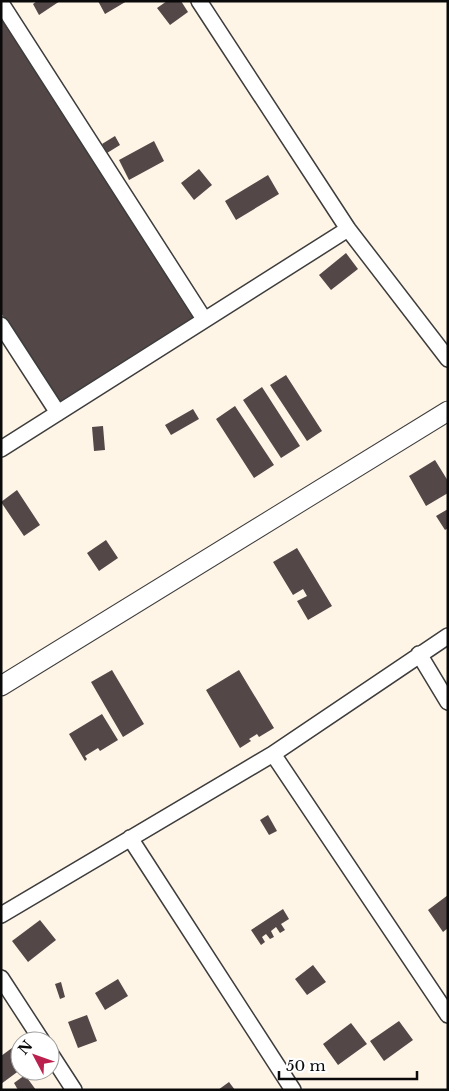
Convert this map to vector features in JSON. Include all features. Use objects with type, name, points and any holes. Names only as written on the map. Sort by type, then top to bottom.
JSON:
[{"type":"street","points":[[199,1],[348,229],[448,359]]},
{"type":"street","points":[[1,3],[204,319]]},
{"type":"street","points":[[1,449],[348,229]]},
{"type":"street","points":[[1,325],[58,413]]},
{"type":"street","points":[[1,686],[448,411]]},
{"type":"street","points":[[1,915],[273,754],[448,636]]},
{"type":"street","points":[[419,654],[448,702]]},
{"type":"street","points":[[273,754],[448,1015]]},
{"type":"street","points":[[130,838],[293,1090]]},
{"type":"street","points":[[1,978],[35,1031]]},
{"type":"street","points":[[60,1068],[74,1090]]},
{"type":"building","points":[[37,1],[60,1],[39,15],[33,4]]},
{"type":"building","points":[[98,1],[127,1],[105,14]]},
{"type":"building","points":[[167,1],[181,1],[188,12],[170,25],[157,8]]},
{"type":"building","points":[[1,15],[196,318],[60,404],[1,313]]},
{"type":"building","points":[[115,136],[120,145],[107,153],[102,144]]},
{"type":"building","points":[[154,141],[164,161],[129,180],[119,160]]},
{"type":"building","points":[[199,169],[212,185],[194,200],[181,183]]},
{"type":"building","points":[[268,175],[279,194],[236,220],[225,201]]},
{"type":"building","points":[[346,253],[358,269],[331,290],[319,275]]},
{"type":"building","points":[[286,375],[322,431],[307,441],[270,385]]},
{"type":"building","points":[[262,387],[300,446],[281,458],[243,400]]},
{"type":"building","points":[[235,406],[274,465],[254,478],[216,419]]},
{"type":"building","points":[[193,409],[199,419],[171,435],[165,425]]},
{"type":"building","points":[[103,426],[105,450],[94,451],[92,427]]},
{"type":"building","points":[[435,460],[448,481],[448,493],[426,506],[409,476]]},
{"type":"building","points":[[17,490],[40,525],[24,536],[1,502]]},
{"type":"building","points":[[448,509],[448,528],[445,530],[436,516]]},
{"type":"building","points":[[106,540],[118,558],[99,571],[87,553]]},
{"type":"building","points":[[297,548],[332,606],[308,620],[297,601],[307,596],[303,589],[293,595],[273,562]]},
{"type":"building","points":[[112,670],[144,724],[123,737],[91,682]]},
{"type":"building","points":[[239,670],[274,728],[259,737],[257,734],[249,739],[251,741],[240,748],[206,690]]},
{"type":"building","points":[[102,714],[118,740],[100,751],[98,748],[85,756],[87,759],[85,761],[69,734]]},
{"type":"building","points":[[268,815],[277,831],[269,835],[260,820]]},
{"type":"building","points":[[448,895],[448,928],[443,932],[428,910]]},
{"type":"building","points":[[283,909],[289,919],[281,924],[285,930],[280,933],[276,927],[271,931],[274,937],[270,939],[266,934],[262,937],[265,942],[261,945],[251,930]]},
{"type":"building","points":[[40,920],[56,940],[28,962],[12,941]]},
{"type":"building","points":[[313,965],[326,982],[307,995],[295,979]]},
{"type":"building","points":[[118,979],[128,996],[105,1010],[95,993]]},
{"type":"building","points":[[61,982],[65,997],[60,999],[55,984]]},
{"type":"building","points":[[87,1015],[97,1041],[78,1048],[68,1022]]},
{"type":"building","points":[[399,1021],[413,1040],[384,1061],[370,1041]]},
{"type":"building","points":[[351,1023],[367,1044],[338,1065],[323,1044]]},
{"type":"building","points":[[10,1049],[10,1077],[1,1084],[1,1056]]},
{"type":"building","points":[[17,1081],[29,1081],[36,1090],[18,1090],[14,1083]]},
{"type":"building","points":[[229,1082],[235,1090],[218,1090]]}]
